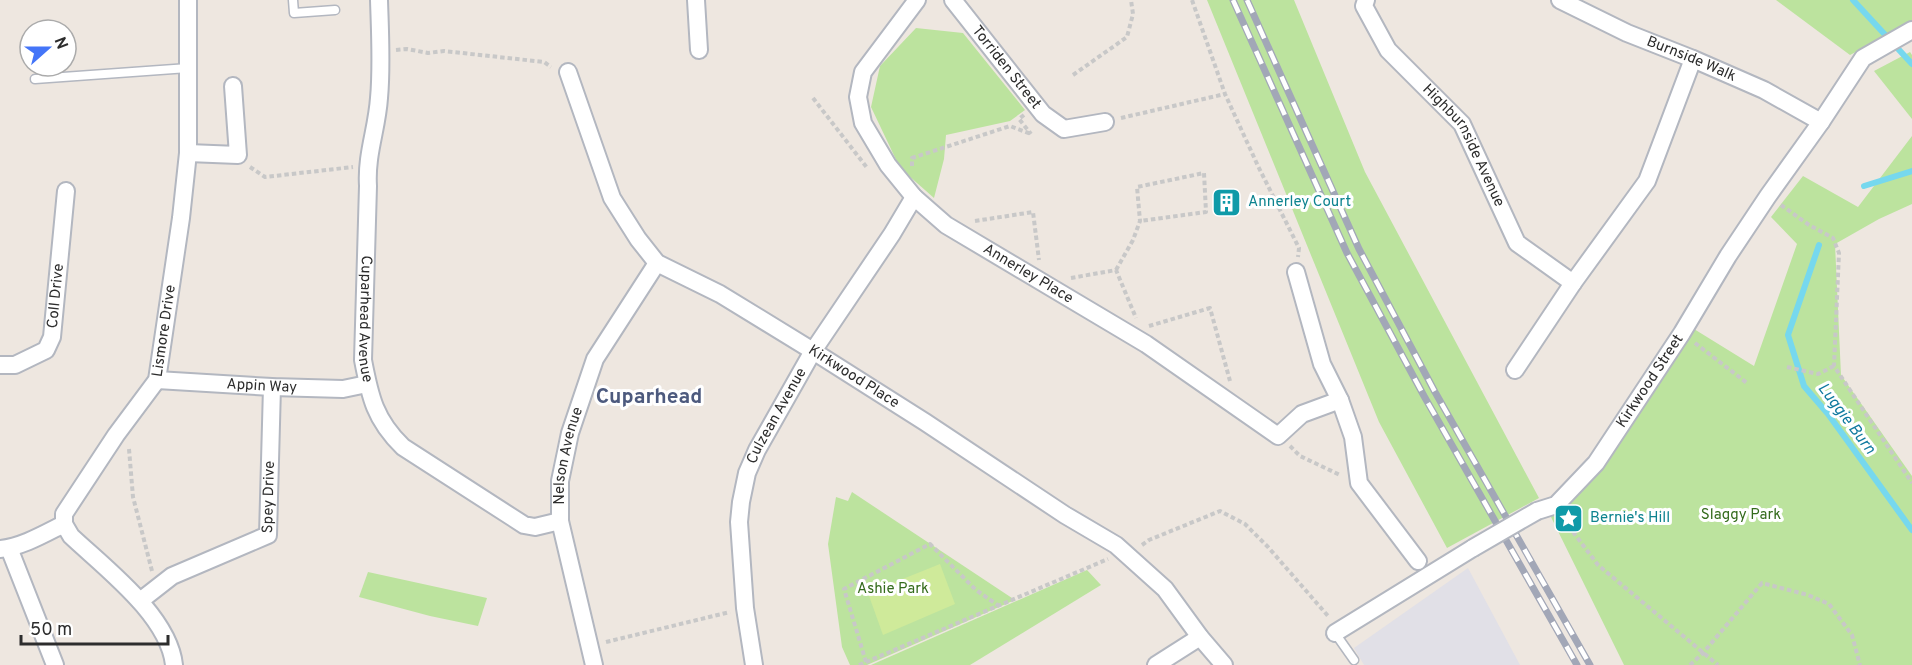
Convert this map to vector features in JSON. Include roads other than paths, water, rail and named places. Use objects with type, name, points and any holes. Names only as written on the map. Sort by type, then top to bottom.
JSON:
[{"type":"street","name":"Lismore Drive","points":[[64,524],[64,514],[126,421],[157,380],[181,218],[188,153],[188,0]]},
{"type":"street","name":"Cuparhead Avenue","points":[[379,0],[381,51],[379,99],[367,167],[363,360],[367,384],[376,411],[387,432],[403,447],[524,525],[535,527],[560,521]]},
{"type":"street","points":[[696,0],[699,50]]},
{"type":"street","name":"Annerley Place","points":[[917,0],[863,72],[858,97],[863,123],[888,165],[914,197],[946,225],[1146,344],[1278,436],[1302,414],[1340,400]]},
{"type":"street","name":"Torriden Street","points":[[953,0],[1043,114],[1064,129],[1105,122]]},
{"type":"street","name":"Highburnside Avenue","points":[[1366,0],[1364,6],[1388,50],[1462,124],[1517,243],[1574,283]]},
{"type":"street","name":"Burnside Walk","points":[[1560,0],[1627,33],[1764,90],[1821,123]]},
{"type":"street","name":"Kirkwood Street","points":[[1338,631],[1537,511],[1556,505],[1596,463],[1682,333],[1728,256],[1821,123],[1863,57],[1908,33]]},
{"type":"street","points":[[1515,370],[1647,181],[1693,59]]},
{"type":"street","name":"Kirkwood Place","points":[[570,78],[612,198],[638,239],[657,263],[720,294],[813,351],[1118,548],[1165,589],[1224,665]]},
{"type":"street","points":[[188,153],[238,155],[233,86]]},
{"type":"street","name":"Coll Drive","points":[[0,365],[15,365],[46,350],[52,337],[66,191]]},
{"type":"street","name":"Culzean Avenue","points":[[754,665],[745,609],[739,522],[747,473],[757,450],[813,351],[892,234],[914,197]]},
{"type":"street","name":"Nelson Avenue","points":[[594,665],[560,521],[560,481],[570,433],[595,359],[657,263]]},
{"type":"street","points":[[1296,272],[1322,364],[1340,400],[1353,437],[1359,483],[1418,561]]},
{"type":"street","name":"Appin Way","points":[[157,380],[272,387],[343,388],[367,384]]},
{"type":"street","name":"Spey Drive","points":[[140,601],[172,576],[268,535],[272,387]]},
{"type":"street","points":[[55,665],[4,549],[43,535],[64,524],[71,536],[140,601],[165,634],[173,654],[174,665]]},
{"type":"street","points":[[1156,665],[1200,637]]},
{"type":"lane","points":[[293,0],[294,13],[335,10]]},
{"type":"lane","points":[[35,79],[188,68]]},
{"type":"lane","points":[[1338,631],[1354,660]]},
{"type":"waterway","name":"Luggie Burn","points":[[1853,0],[1912,64]]},
{"type":"waterway","name":"Luggie Burn","points":[[1864,186],[1912,171]]},
{"type":"waterway","name":"Luggie Burn","points":[[1819,245],[1788,335],[1804,386],[1828,414],[1912,530]]},
{"type":"railway","points":[[1233,0],[1347,253],[1424,396],[1577,665]]},
{"type":"railway","points":[[1247,0],[1359,249],[1435,392],[1590,665]]},
{"type":"place","name":"Annerley Court","points":[[1227,202]]},
{"type":"place","name":"Bernie's Hill","points":[[1569,518]]},
{"type":"district","name":"Cuparhead","points":[[649,397]]},
{"type":"park label","name":"Slaggy Park","points":[[1741,515]]},
{"type":"park label","name":"Ashie Park","points":[[893,589]]}]
